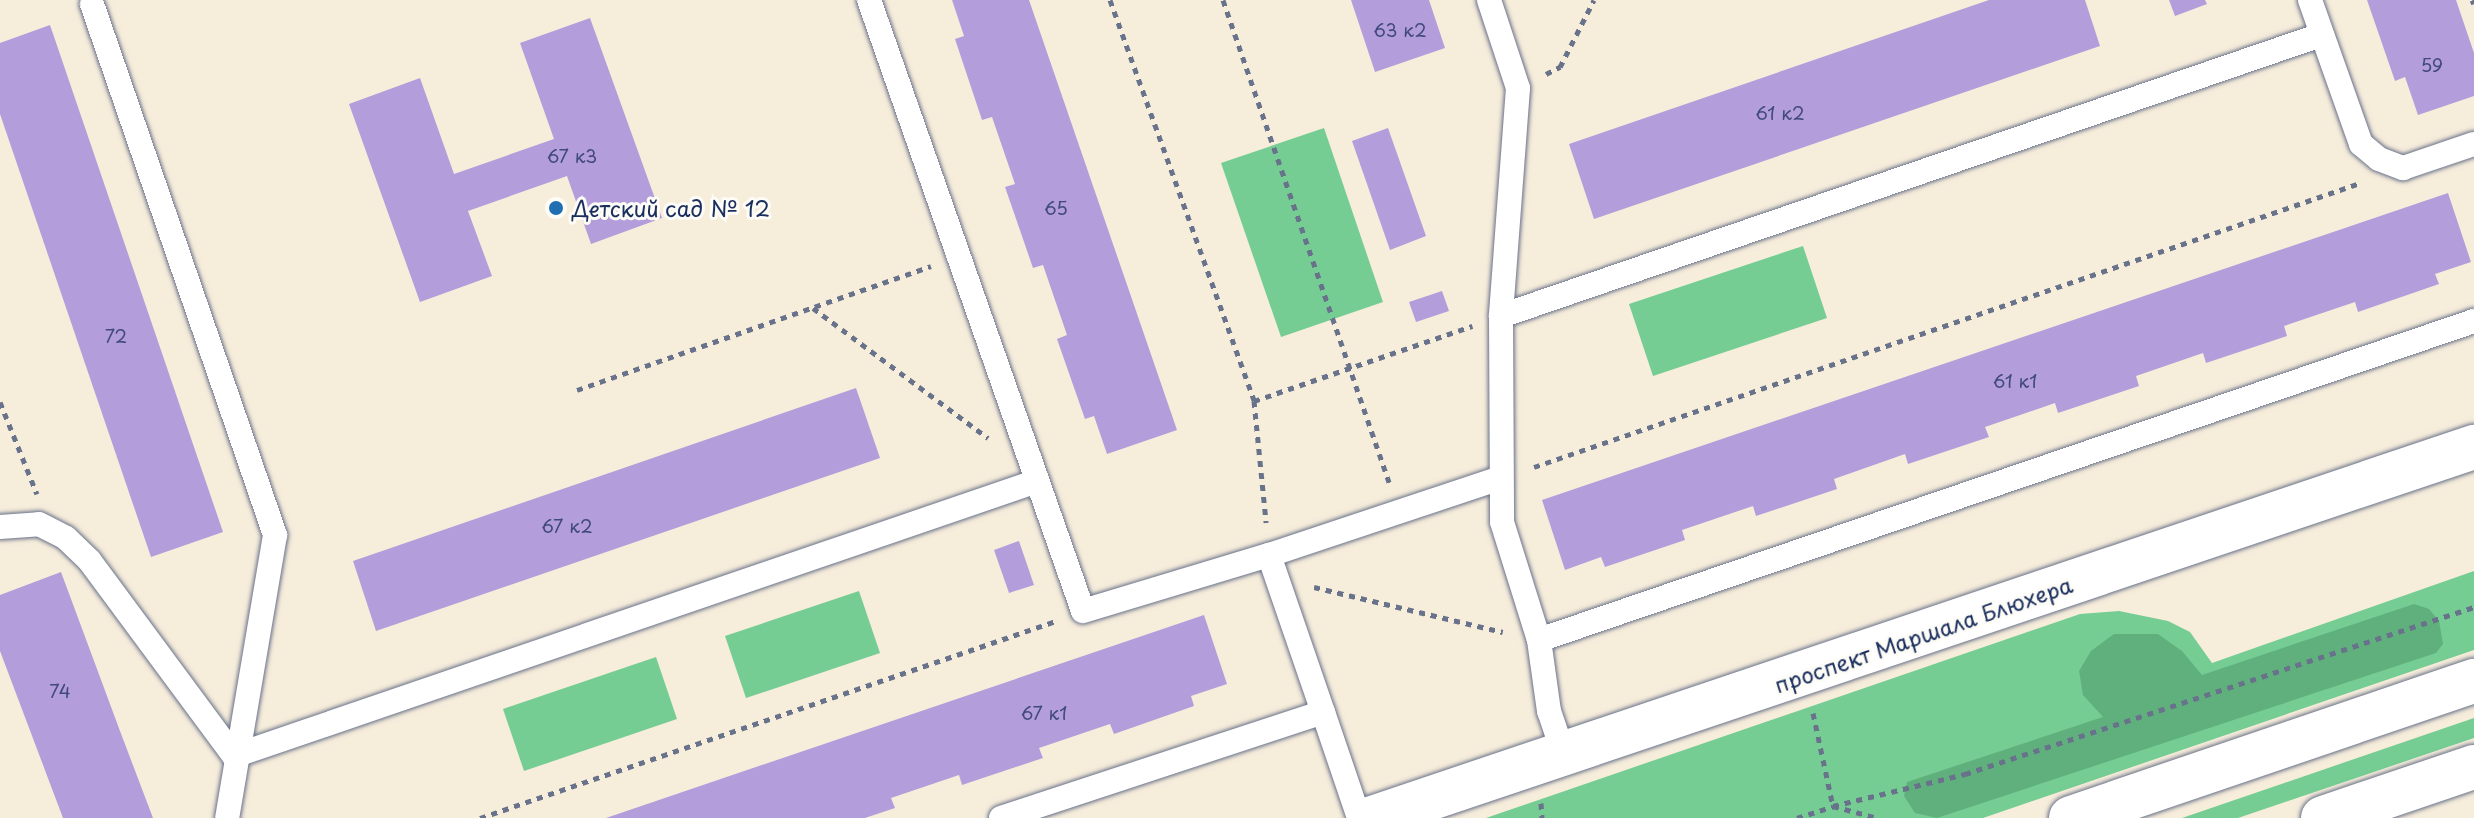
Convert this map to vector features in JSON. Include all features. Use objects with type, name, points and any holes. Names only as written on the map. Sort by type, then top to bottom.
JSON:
[{"type":"street","name":"проспект Маршала Блюхера","points":[[1372,818],[2474,447]]},
{"type":"street","points":[[2071,818],[2474,681]]},
{"type":"street","points":[[2323,818],[2474,767]]},
{"type":"lane","points":[[869,0],[1083,611],[1272,567],[1400,512],[1498,479]]},
{"type":"lane","points":[[1489,0],[1518,88],[1501,316],[1498,479],[1502,522],[1539,640],[1549,711],[1564,755]]},
{"type":"lane","points":[[2310,0],[2361,144],[2403,168],[2474,144]]},
{"type":"lane","points":[[96,1],[275,535],[234,756],[227,818]]},
{"type":"lane","points":[[1501,316],[2321,35]]},
{"type":"lane","points":[[1539,640],[2474,321]]},
{"type":"lane","points":[[234,756],[1037,481]]},
{"type":"lane","points":[[0,527],[39,524],[66,538],[89,560],[234,756]]},
{"type":"lane","points":[[1272,567],[1359,818]]},
{"type":"lane","points":[[1001,818],[1323,712]]},
{"type":"path","points":[[1110,0],[1254,401],[1272,567],[1539,640]]},
{"type":"path","points":[[1223,0],[1348,369],[1400,512]]},
{"type":"path","points":[[1518,88],[1560,67],[1594,0]]},
{"type":"path","points":[[1498,479],[2403,168]]},
{"type":"path","points":[[577,390],[958,256]]},
{"type":"path","points":[[812,308],[1007,453],[1037,481]]},
{"type":"path","points":[[1254,401],[1501,316]]},
{"type":"path","points":[[0,402],[44,510],[66,538]]},
{"type":"path","points":[[1797,818],[1833,806],[1965,774],[2474,607]]},
{"type":"path","points":[[480,818],[1083,611]]},
{"type":"path","points":[[1804,674],[1833,806]]},
{"type":"path","points":[[1833,806],[1874,817]]},
{"type":"green space","points":[[1324,128],[1383,302],[1281,337],[1221,163]]},
{"type":"green space","points":[[1803,246],[1827,318],[1653,376],[1629,304]]},
{"type":"green space","points":[[2474,571],[2474,650],[1983,818],[1486,818],[2080,614],[2119,611],[2168,621],[2190,632],[2212,663]]},
{"type":"green space","points":[[859,591],[880,653],[746,698],[725,636]]},
{"type":"green space","points":[[2414,604],[2429,609],[2439,621],[2443,644],[2436,653],[1937,818],[1915,813],[1904,796],[1907,782],[2103,717],[2083,695],[2079,671],[2091,651],[2114,634],[2158,634],[2182,651],[2202,675]]},
{"type":"green space","points":[[656,657],[677,719],[524,771],[503,709]]},
{"type":"green space","points":[[2474,718],[2474,738],[2238,818],[2182,818]]},
{"type":"building","points":[[952,0],[1029,0],[1177,430],[1107,454],[1094,416],[1085,419],[1057,339],[1067,335],[1043,265],[1033,268],[1005,187],[1015,184],[992,117],[982,120],[955,39],[964,36]]},
{"type":"building","points":[[1351,0],[1429,0],[1445,48],[1375,72]]},
{"type":"building","points":[[1989,0],[2085,0],[2100,46],[1594,219],[1569,144]]},
{"type":"building","points":[[2169,0],[2205,0],[2207,4],[2175,16]]},
{"type":"building","points":[[2367,0],[2456,0],[2474,53],[2474,96],[2418,115],[2405,77],[2395,81]]},
{"type":"building","points":[[590,18],[662,218],[591,244],[567,176],[468,211],[492,276],[420,302],[349,104],[420,78],[454,174],[554,139],[520,43]]},
{"type":"building","points":[[50,25],[223,532],[151,557],[0,114],[0,43]]},
{"type":"building","points":[[1388,128],[1426,236],[1390,250],[1352,141]]},
{"type":"building","points":[[2448,193],[2471,262],[2435,274],[2439,284],[2358,312],[2355,302],[2284,326],[2287,336],[2206,363],[2203,353],[2136,376],[2139,386],[2058,413],[2055,403],[1985,427],[1989,437],[1908,464],[1905,454],[1834,479],[1837,489],[1756,516],[1753,506],[1682,530],[1685,540],[1605,567],[1601,557],[1565,570],[1542,500]]},
{"type":"building","points":[[1442,291],[1449,311],[1416,322],[1409,302]]},
{"type":"building","points":[[856,388],[880,458],[376,631],[353,561]]},
{"type":"building","points":[[1019,541],[1034,585],[1009,593],[994,550]]},
{"type":"building","points":[[61,572],[153,818],[63,818],[0,651],[0,595]]},
{"type":"building","points":[[1204,615],[1227,684],[1191,696],[1194,706],[1114,734],[1110,724],[1039,748],[1043,758],[962,785],[959,775],[891,798],[895,808],[865,818],[606,818]]},
{"type":"place","name":"Детский сад № 12","points":[[556,208]]}]
